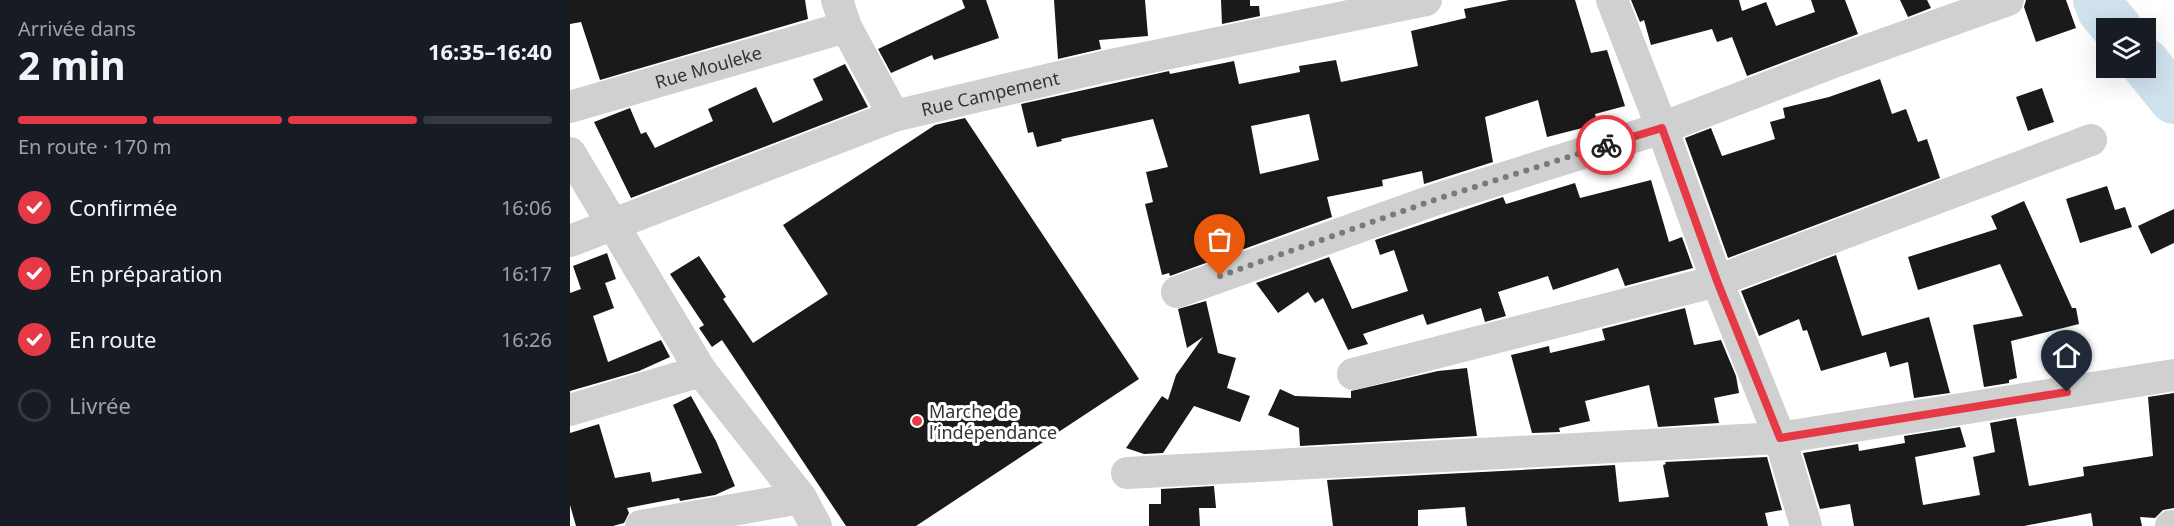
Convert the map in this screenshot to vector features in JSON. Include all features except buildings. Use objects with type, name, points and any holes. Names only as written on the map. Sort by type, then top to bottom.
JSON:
[{"type":"street","name":"Rue Campement","points":[[570,241],[894,116],[1102,67],[1426,0]]},
{"type":"street","points":[[1612,0],[1662,128],[1717,281],[1780,438],[1806,526]]},
{"type":"street","points":[[1177,291],[1437,199],[1662,128],[1831,63],[2008,0]]},
{"type":"street","points":[[841,13],[894,116]]},
{"type":"street","name":"Rue Mouleke","points":[[570,107],[841,13]]},
{"type":"street","points":[[1353,374],[1717,281],[2091,140]]},
{"type":"street","points":[[570,153],[701,371],[801,498],[816,526]]},
{"type":"street","points":[[570,410],[701,371]]},
{"type":"street","points":[[1127,473],[1780,438],[2174,375]]},
{"type":"street","points":[[641,526],[801,498]]},
{"type":"waterway","points":[[2098,0],[2109,18]]},
{"type":"waterway","points":[[2156,77],[2174,99]]},
{"type":"way so far","points":[[1220,276],[1437,199],[1606,145]]},
{"type":"place","name":"Marche de l’indépendance","points":[[917,421]]},
{"type":"route","points":[[1606,145],[1662,128],[1717,281],[1780,438],[2067,392]]}]
